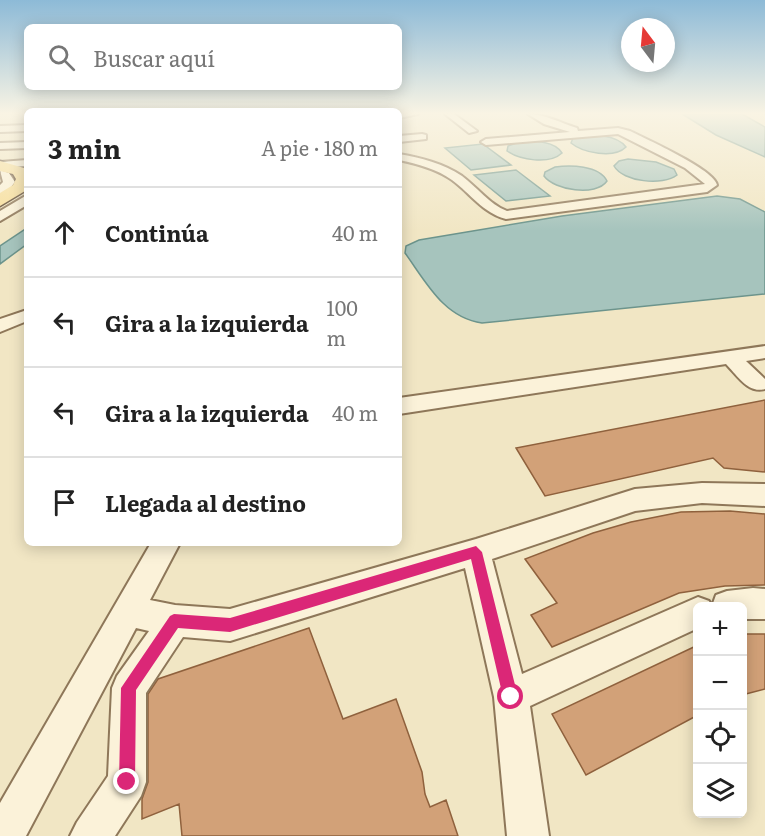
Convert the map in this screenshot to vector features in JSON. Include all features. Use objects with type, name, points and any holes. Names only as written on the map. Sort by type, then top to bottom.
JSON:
[{"type":"main road","points":[[0,165],[19,184],[0,201]]},
{"type":"street","points":[[402,158],[458,178],[496,213],[506,215],[708,188],[711,185],[711,181],[703,174],[662,153]]},
{"type":"street","points":[[0,173],[9,182],[19,184],[0,217]]},
{"type":"street","points":[[0,326],[24,316]]},
{"type":"street","points":[[402,406],[765,352]]},
{"type":"street","points":[[730,357],[758,384]]},
{"type":"street","points":[[130,611],[174,621],[230,625],[476,552],[635,500],[702,493],[765,495]]},
{"type":"street","points":[[4,836],[164,546]]},
{"type":"street","points":[[476,552],[511,697],[528,836]]},
{"type":"street","points":[[747,604],[765,604]]},
{"type":"street","points":[[511,697],[693,614]]},
{"type":"street","points":[[91,836],[127,782],[129,688],[174,621]]},
{"type":"water","points":[[451,153],[495,153],[511,165],[471,170]]},
{"type":"water","points":[[511,153],[562,153],[542,160]]},
{"type":"water","points":[[628,159],[656,162],[674,169],[677,175],[653,181],[634,179],[626,176],[614,166],[619,161]]},
{"type":"water","points":[[576,166],[591,169],[607,181],[594,189],[565,188],[549,181],[544,176],[545,172],[555,167]]},
{"type":"water","points":[[516,170],[550,196],[506,201],[474,175]]},
{"type":"water","points":[[717,196],[740,199],[765,212],[765,294],[482,323],[469,320],[446,306],[429,287],[405,253],[406,246],[419,240],[562,216]]},
{"type":"water","points":[[24,230],[24,246],[0,264],[0,246]]},
{"type":"building","points":[[765,400],[765,472],[724,468],[713,458],[545,496],[516,448]]},
{"type":"building","points":[[730,511],[765,514],[765,585],[725,586],[679,593],[552,647],[531,615],[557,603],[525,559],[593,533],[631,522],[681,512]]},
{"type":"building","points":[[309,628],[343,719],[396,699],[422,772],[425,794],[430,807],[446,800],[458,836],[182,836],[179,804],[142,819],[142,799],[148,782],[148,694],[158,679]]},
{"type":"building","points":[[747,634],[765,634],[765,689],[747,694]]},
{"type":"building","points":[[693,647],[693,718],[586,775],[552,714]]},
{"type":"route","points":[[127,782],[129,688],[174,621],[230,625],[476,552],[511,697]]}]
